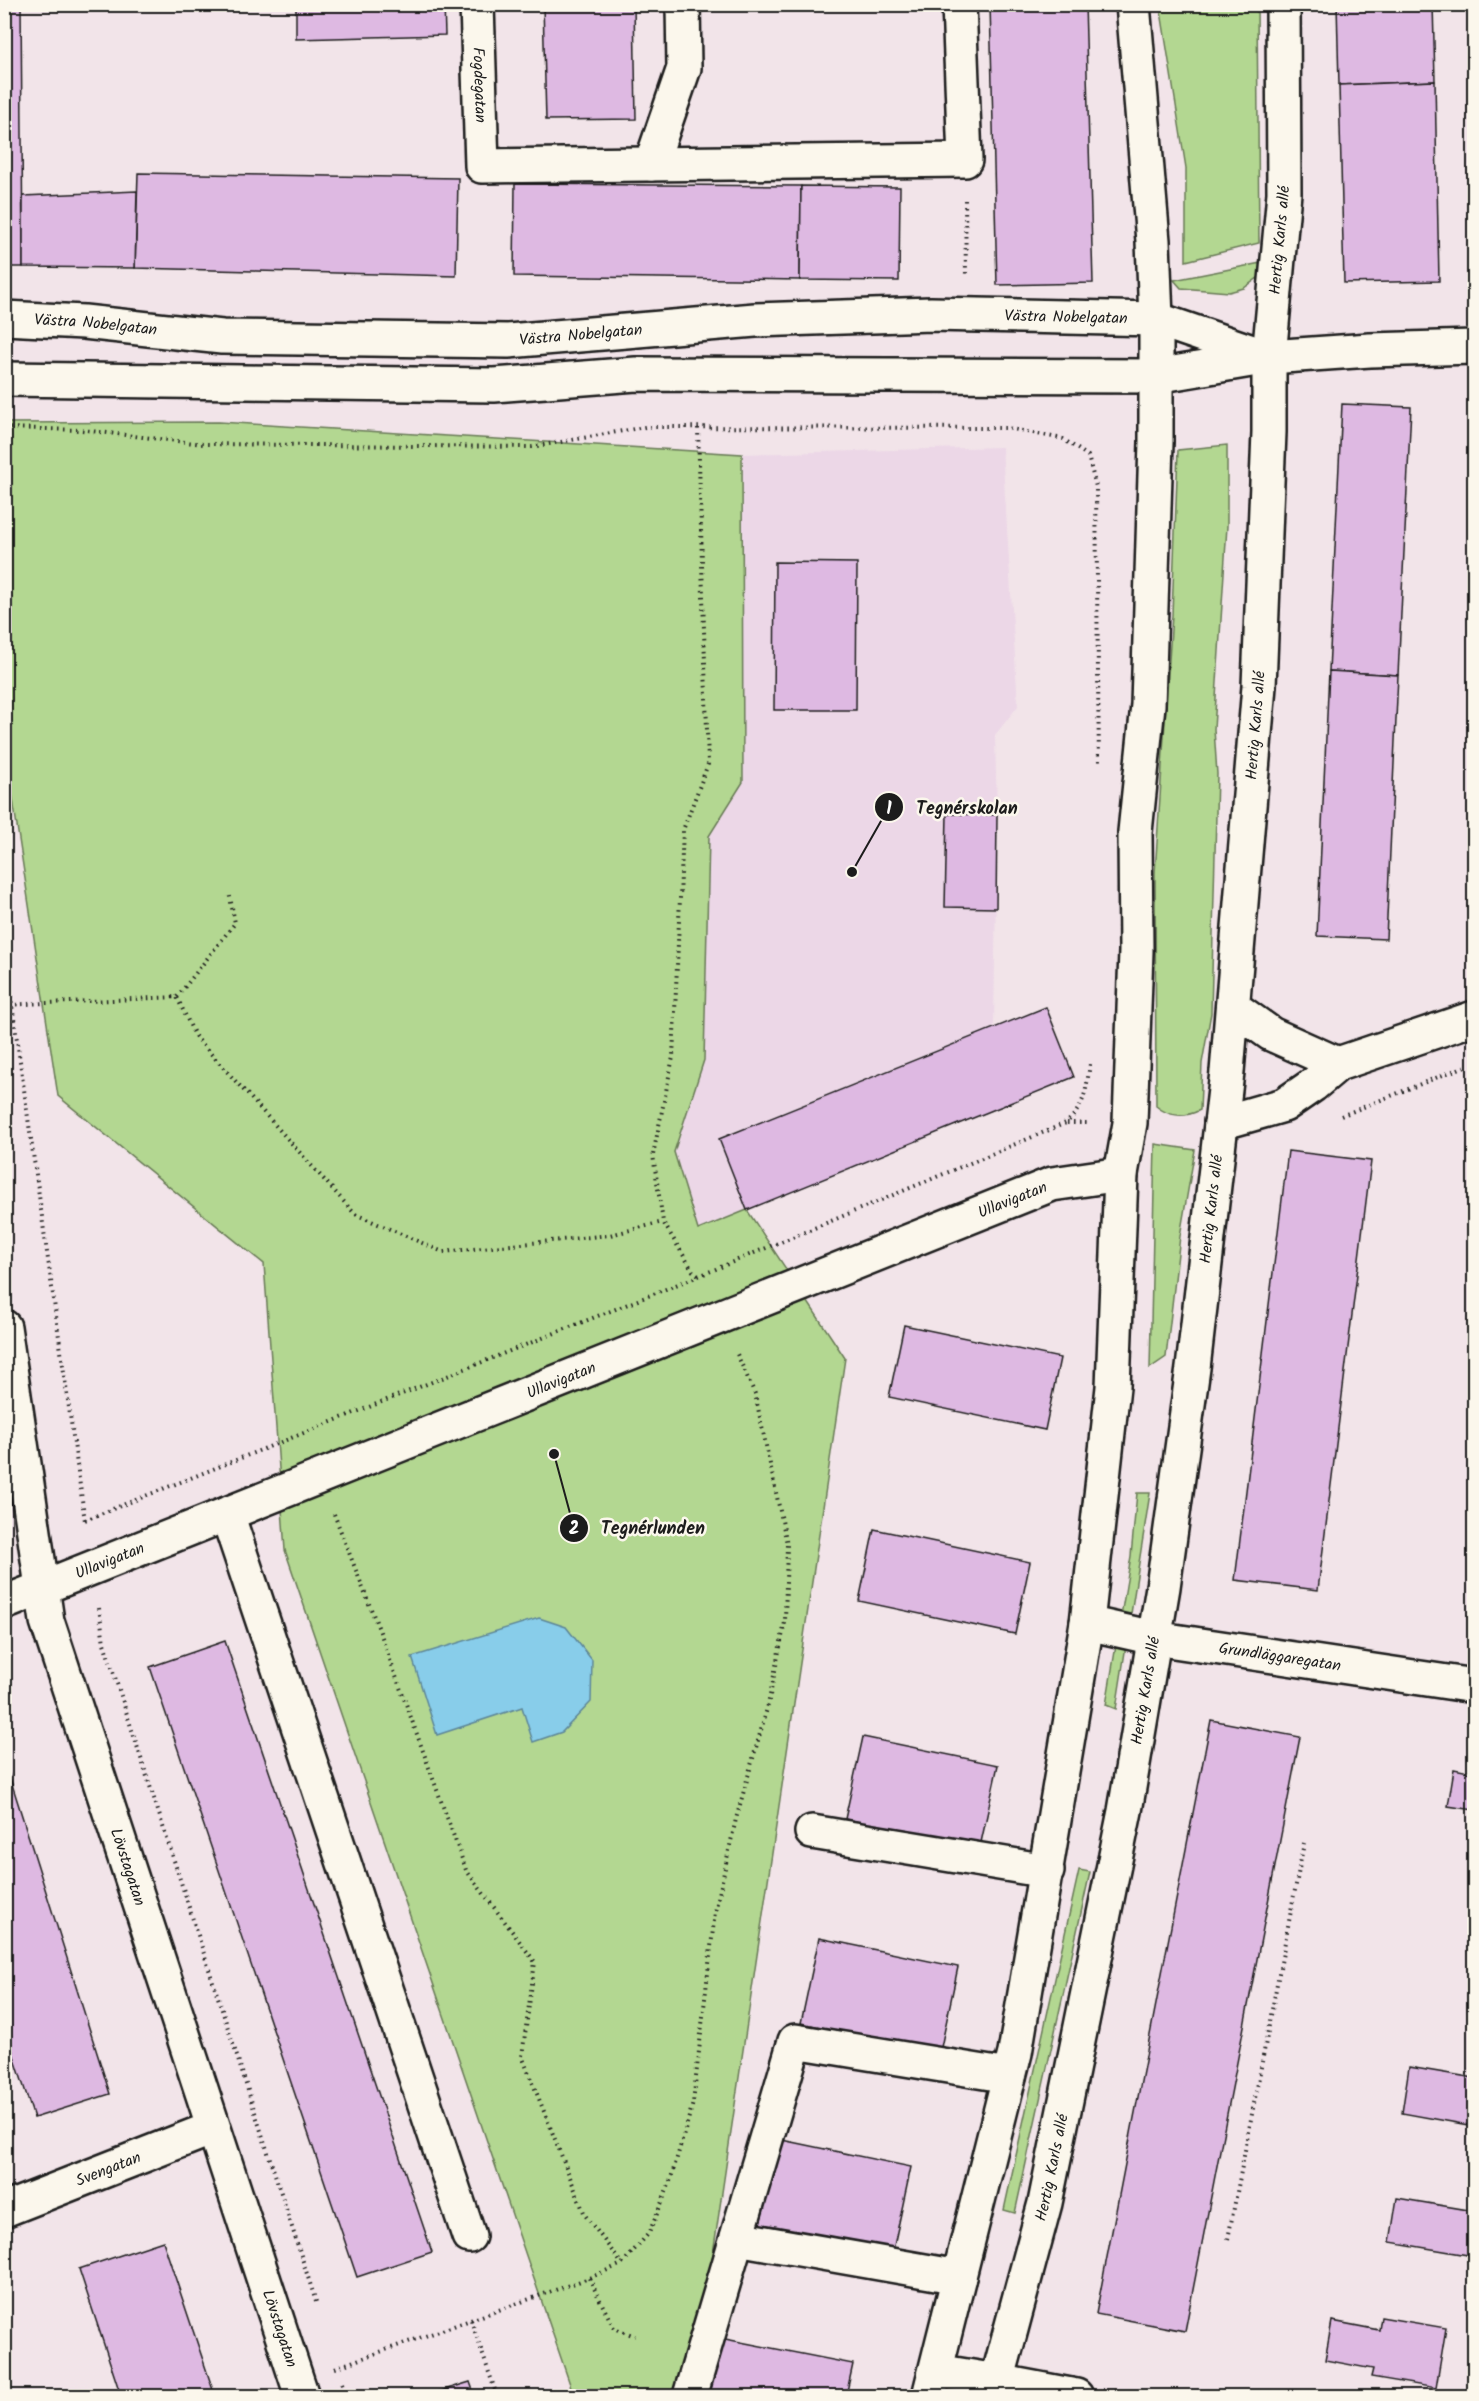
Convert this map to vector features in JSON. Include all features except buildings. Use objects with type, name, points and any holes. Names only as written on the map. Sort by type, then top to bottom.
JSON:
[{"type":"main road","name":"Fogdegatan","points":[[477,4],[482,166],[651,164]]},
{"type":"main road","points":[[683,4],[684,68],[651,164],[965,160],[959,4]]},
{"type":"main road","points":[[1076,2397],[933,2384],[1009,2076],[1047,1871],[1087,1623],[1113,1387],[1121,1174],[1130,1123],[1136,951],[1135,832],[1148,705],[1156,442],[1156,319],[1153,241],[1133,4]]},
{"type":"main road","name":"Hertig Karls allé","points":[[995,2389],[1045,2203],[1125,1811],[1165,1575],[1193,1368],[1233,1007],[1259,686],[1269,432],[1269,357],[1284,193],[1283,4]]},
{"type":"main road","name":"Västra Nobelgatan","points":[[4,318],[84,322],[222,337],[508,341],[755,320],[931,314],[1156,319],[1269,357]]},
{"type":"main road","points":[[4,380],[494,385],[636,374],[1156,376],[1269,357],[1370,350],[1474,347]]},
{"type":"main road","points":[[1233,1007],[1271,1034],[1338,1064]]},
{"type":"main road","points":[[1221,1123],[1284,1105],[1338,1064],[1474,1018]]},
{"type":"main road","name":"Ullavigatan","points":[[4,1604],[1052,1184],[1121,1174]]},
{"type":"main road","name":"Lövstagatan","points":[[4,1327],[47,1621],[299,2389]]},
{"type":"main road","points":[[227,1514],[469,2236]]},
{"type":"main road","name":"Grundläggaregatan","points":[[1087,1623],[1154,1638],[1474,1686]]},
{"type":"main road","points":[[812,1832],[1047,1871]]},
{"type":"main road","points":[[690,2397],[795,2041],[1009,2076]]},
{"type":"main road","name":"Svengatan","points":[[4,2211],[213,2128]]},
{"type":"main road","points":[[737,2238],[959,2277]]},
{"type":"path","points":[[965,160],[967,316]]},
{"type":"path","points":[[4,428],[82,430],[203,444],[532,447],[645,428],[1007,428],[1063,439],[1088,456],[1096,487],[1099,770]]},
{"type":"path","points":[[299,2389],[337,2367],[589,2278],[622,2264],[649,2233],[669,2185],[693,2103],[715,1912],[736,1819],[768,1705],[785,1622],[787,1544],[755,1394],[709,1283],[693,1271],[663,1222],[654,1155],[673,1057],[683,830],[708,764],[698,428]]},
{"type":"path","points":[[4,1005],[177,997],[235,923],[230,892]]},
{"type":"path","points":[[4,948],[104,1643],[319,2311]]},
{"type":"path","points":[[177,997],[195,1036],[355,1214],[443,1252],[610,1235],[663,1222]]},
{"type":"path","points":[[85,1520],[700,1276],[1066,1123],[1078,1112],[1086,1093],[1090,1059]]},
{"type":"path","points":[[1334,1119],[1474,1062]]},
{"type":"path","points":[[320,1477],[380,1632],[466,1870],[535,1962],[522,2056],[585,2215],[622,2264]]},
{"type":"path","points":[[1228,2239],[1304,1843]]},
{"type":"path","points":[[589,2278],[614,2328],[634,2336]]},
{"type":"path","points":[[471,2320],[497,2397]]},
{"type":"path","points":[[334,2356],[347,2397]]},
{"type":"shaded area","points":[[1002,447],[1018,706],[995,735],[997,815],[994,1027],[1046,1007],[1074,1077],[698,1230],[674,1152],[704,1060],[709,836],[743,782],[742,454]]},
{"type":"green space","points":[[1160,5],[1257,5],[1259,243],[1186,261],[1186,168]]},
{"type":"green space","points":[[1261,263],[1259,277],[1244,288],[1229,292],[1181,288],[1174,280]]},
{"type":"green space","points":[[219,422],[742,454],[743,782],[709,836],[704,1060],[674,1152],[698,1230],[747,1210],[845,1358],[692,2396],[574,2396],[285,1550],[264,1264],[58,1096],[5,747],[4,423]]},
{"type":"green space","points":[[1227,445],[1227,526],[1214,729],[1217,774],[1211,1013],[1202,1063],[1200,1110],[1177,1115],[1156,1106],[1155,873],[1172,615],[1178,450]]},
{"type":"green space","points":[[1155,1144],[1195,1150],[1180,1236],[1166,1357],[1150,1368]]},
{"type":"green space","points":[[1137,1493],[1150,1493],[1116,1709],[1106,1705],[1131,1556]]},
{"type":"green space","points":[[1079,1870],[1090,1872],[1015,2213],[1004,2210]]},
{"type":"water","points":[[539,1618],[566,1627],[592,1660],[591,1702],[562,1732],[533,1742],[522,1707],[437,1735],[412,1657]]},
{"type":"place","name":"Tegnérskolan","points":[[852,872]]},
{"type":"place","name":"Tegnérlunden","points":[[554,1454]]}]
